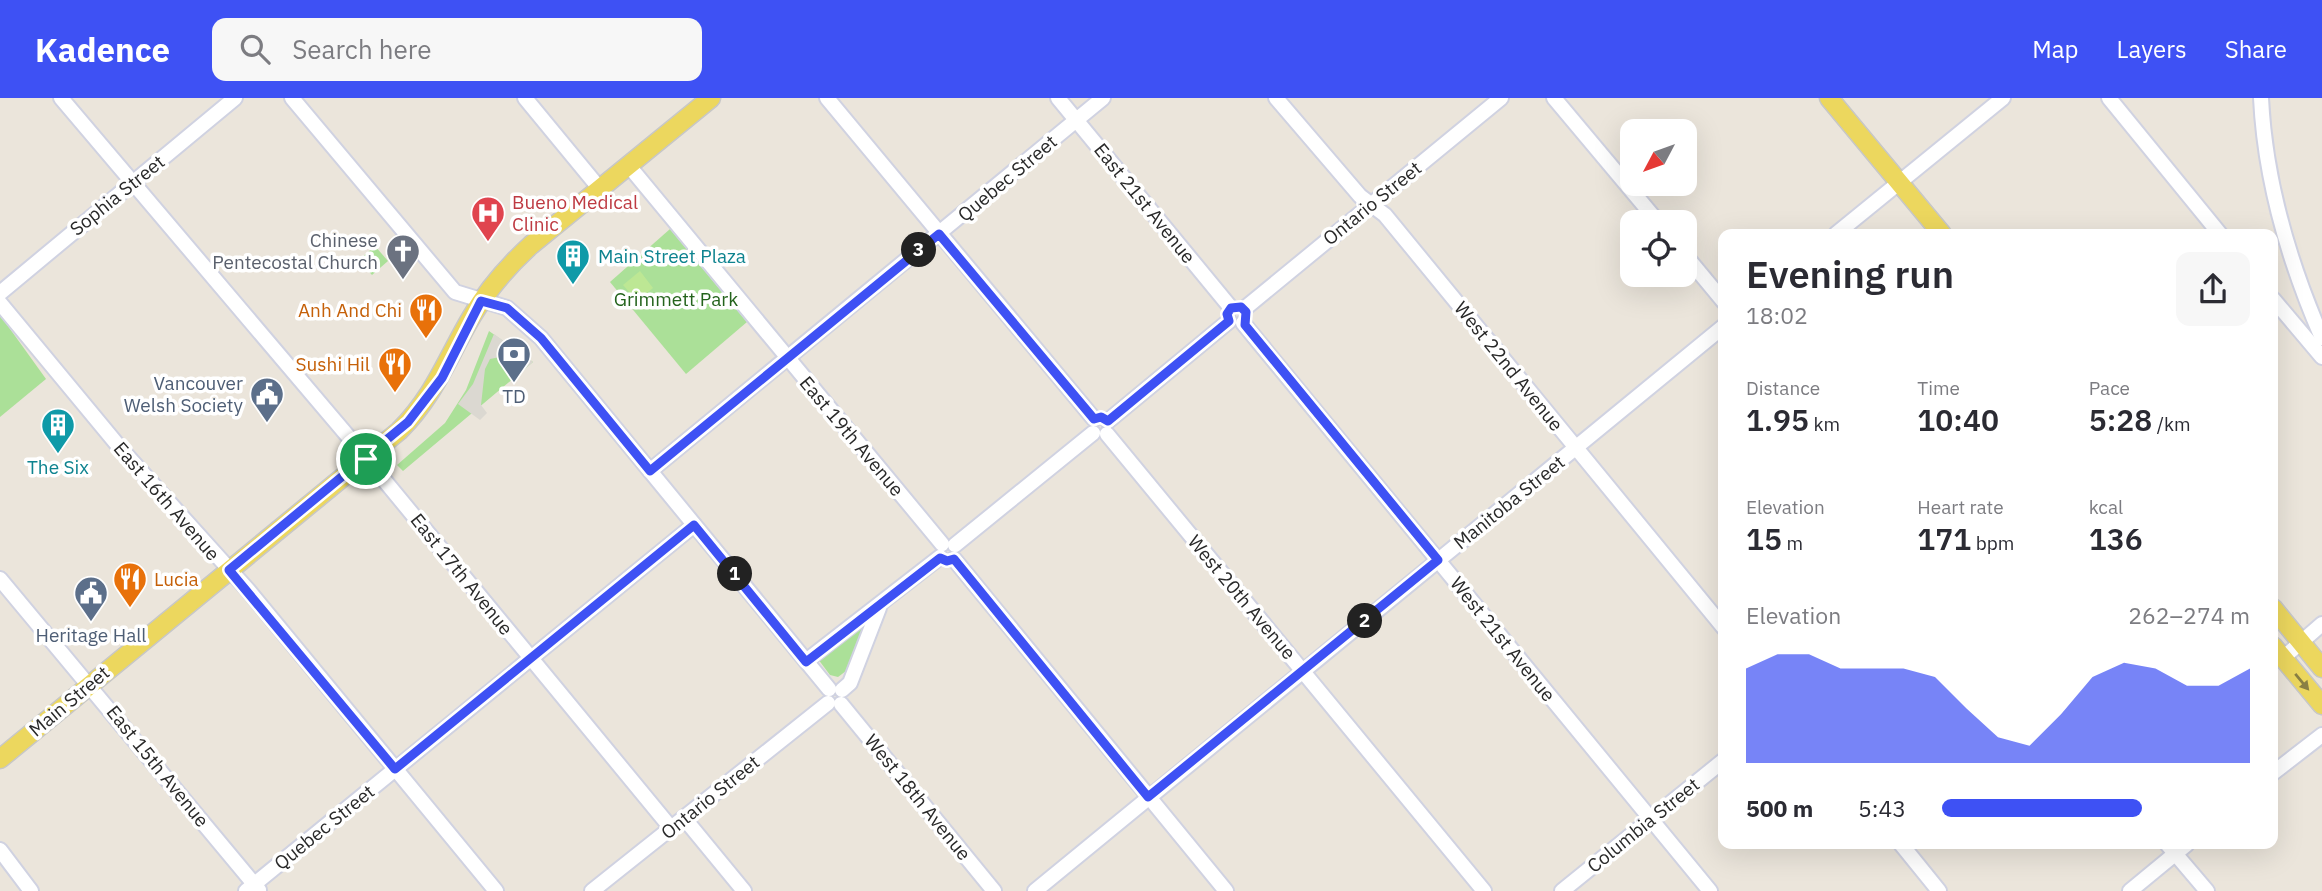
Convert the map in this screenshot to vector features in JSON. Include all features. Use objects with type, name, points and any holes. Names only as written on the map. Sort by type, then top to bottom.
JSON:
[{"type":"main road","name":"Main Street","points":[[0,759],[399,431],[442,378],[481,301],[517,258],[711,98]]},
{"type":"main road","points":[[1829,98],[1938,229]]},
{"type":"main road","points":[[2278,614],[2322,668]]},
{"type":"main road","points":[[2278,652],[2322,705]]},
{"type":"street","name":"East 17th Avenue","points":[[61,98],[366,459],[671,828]]},
{"type":"street","name":"Sophia Street","points":[[0,293],[235,98]]},
{"type":"street","name":"West 18th Avenue","points":[[292,98],[454,292],[507,308],[541,338],[994,891]]},
{"type":"street","points":[[525,98],[600,189]]},
{"type":"street","name":"West 20th Avenue","points":[[827,98],[1484,891]]},
{"type":"street","name":"East 21st Avenue","points":[[1058,98],[1237,315]]},
{"type":"street","name":"Quebec Street","points":[[650,471],[1103,98]]},
{"type":"street","name":"West 22nd Avenue","points":[[1276,98],[1360,197],[1385,215],[1718,621]]},
{"type":"street","name":"Ontario Street","points":[[806,662],[878,608],[1501,98]]},
{"type":"street","points":[[1555,98],[1648,210]]},
{"type":"street","points":[[1842,229],[2003,98]]},
{"type":"street","points":[[2109,98],[2216,229]]},
{"type":"street","points":[[2262,98],[2269,167],[2302,289],[2322,338]]},
{"type":"street","name":"East 19th Avenue","points":[[629,166],[1226,891]]},
{"type":"street","points":[[1697,269],[1718,295]]},
{"type":"street","points":[[2278,301],[2302,289]]},
{"type":"street","name":"East 16th Avenue","points":[[0,303],[121,449],[229,570],[496,891]]},
{"type":"street","points":[[2278,308],[2322,357]]},
{"type":"street","name":"West 21st Avenue","points":[[1237,315],[1710,891]]},
{"type":"street","name":"Manitoba Street","points":[[1035,891],[1718,331]]},
{"type":"street","name":"Quebec Street","points":[[253,889],[395,769],[694,525]]},
{"type":"street","name":"East 15th Avenue","points":[[0,579],[89,684],[253,889]]},
{"type":"street","name":"Ontario Street","points":[[592,891],[850,683],[878,608]]},
{"type":"street","points":[[2278,652],[2301,642],[2322,624]]},
{"type":"street","points":[[2278,769],[2322,735]]},
{"type":"street","name":"Columbia Street","points":[[1562,891],[1718,765]]},
{"type":"street","points":[[684,818],[744,891]]},
{"type":"street","points":[[1904,849],[1939,891]]},
{"type":"street","points":[[2130,891],[2175,849]]},
{"type":"street","points":[[2178,849],[2207,891]]},
{"type":"street","points":[[0,850],[31,891]]},
{"type":"green space","name":"Grimmett Park","points":[[670,229],[747,322],[686,374],[610,282]]},
{"type":"green space","points":[[375,246],[388,261],[372,275],[359,260]]},
{"type":"green space","points":[[640,271],[653,288],[637,301],[623,285]]},
{"type":"green space","points":[[0,315],[46,379],[0,417]]},
{"type":"green space","points":[[489,331],[533,362],[403,471],[397,465],[445,423],[466,390]]},
{"type":"green space","points":[[862,623],[865,625],[846,671],[838,677],[830,675],[818,659]]},
{"type":"shaded area","points":[[494,334],[533,362],[521,372],[500,357],[490,359],[485,369],[481,405],[487,413],[480,420],[458,404],[473,384]]},
{"type":"place","name":"Bueno Medical Clinic","points":[[488,243]]},
{"type":"place","name":"Chinese Pentecostal Church","points":[[403,281]]},
{"type":"place","name":"Main Street Plaza","points":[[573,286]]},
{"type":"place","name":"Anh And Chi","points":[[426,340]]},
{"type":"place","name":"TD","points":[[514,384]]},
{"type":"place","name":"Sushi Hil","points":[[395,394]]},
{"type":"place","name":"Vancouver Welsh Society","points":[[267,424]]},
{"type":"place","name":"The Six","points":[[58,455]]},
{"type":"place","name":"Lucia","points":[[130,609]]},
{"type":"place","name":"Heritage Hall","points":[[91,623]]},
{"type":"route","points":[[939,234],[1094,419],[1101,417],[1108,421],[1229,321],[1227,314],[1231,308],[1241,307],[1246,312],[1243,323],[1438,560],[1148,797],[954,559],[947,561],[940,558],[806,662],[694,525],[395,769],[229,570],[366,459],[399,431],[425,402],[442,378],[481,301],[507,308],[541,338],[650,471],[939,234]]}]
